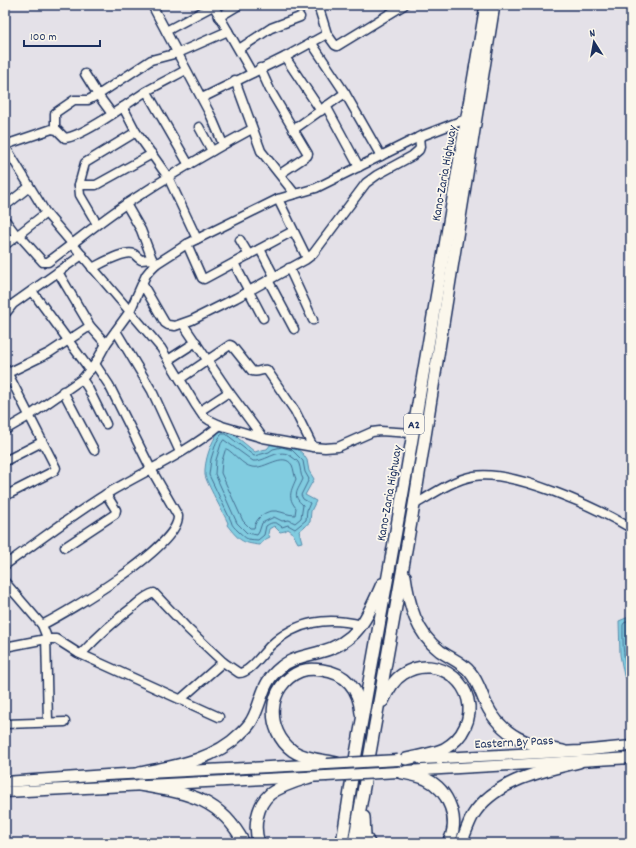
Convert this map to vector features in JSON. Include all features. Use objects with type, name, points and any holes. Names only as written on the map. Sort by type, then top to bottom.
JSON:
[{"type":"highway","name":"Kano-Zaria Highway","points":[[342,843],[486,5]]},
{"type":"highway","name":"Kano-Zaria Highway","points":[[354,843],[364,794],[414,505],[494,5]]},
{"type":"highway","points":[[140,773],[194,761],[214,753],[234,741],[252,720],[266,684],[281,667],[291,660],[335,648],[346,641],[362,625],[369,614],[390,565]]},
{"type":"highway","points":[[403,565],[407,594],[417,623],[423,634],[441,652],[458,661],[470,672],[476,681],[488,708],[502,726],[514,737],[541,748],[563,752]]},
{"type":"highway","points":[[378,711],[394,682],[402,675],[413,669],[428,667],[440,669],[451,674],[462,685],[469,700],[468,722],[463,732],[454,742],[445,748],[402,760]]},
{"type":"highway","points":[[332,764],[303,756],[294,751],[281,739],[277,732],[272,712],[281,687],[289,678],[301,671],[315,669],[329,671],[342,676],[355,691],[360,701],[362,723]]},
{"type":"highway","points":[[461,843],[474,814],[492,795],[502,788],[524,778],[579,762]]},
{"type":"highway","points":[[398,772],[426,779],[442,792],[453,811],[452,833],[448,843]]},
{"type":"highway","points":[[259,843],[256,827],[258,815],[263,803],[270,794],[291,783],[310,776]]},
{"type":"highway","points":[[140,785],[179,792],[204,801],[226,816],[244,843]]},
{"type":"highway","points":[[364,794],[365,836],[369,843]]},
{"type":"highway","points":[[337,843],[345,825]]},
{"type":"main road","name":"Eastern By Pass","points":[[5,782],[140,773],[563,752],[631,746]]},
{"type":"main road","name":"Eastern By Pass","points":[[5,792],[326,776],[631,758]]},
{"type":"street","points":[[152,5],[214,121],[223,144]]},
{"type":"street","points":[[166,31],[213,5],[239,49],[270,90],[293,130],[308,152],[307,156],[280,174]]},
{"type":"street","points":[[219,17],[238,5]]},
{"type":"street","points":[[318,5],[327,34],[335,45],[340,45],[390,12],[404,5]]},
{"type":"street","points":[[239,49],[271,28],[300,17]]},
{"type":"street","points":[[54,128],[54,114],[74,100],[88,100],[151,60],[178,53],[228,31]]},
{"type":"street","points":[[202,98],[235,80],[285,57],[327,34]]},
{"type":"street","points":[[311,42],[344,92],[380,156]]},
{"type":"street","points":[[285,57],[324,109],[359,167]]},
{"type":"street","points":[[54,128],[65,138],[72,137],[186,70]]},
{"type":"street","points":[[85,74],[112,114]]},
{"type":"street","points":[[235,80],[261,151],[295,194]]},
{"type":"street","points":[[147,92],[189,165]]},
{"type":"street","points":[[293,130],[324,109],[344,92]]},
{"type":"street","points":[[123,107],[136,132],[168,177],[197,239]]},
{"type":"street","points":[[92,268],[122,254],[129,253],[134,254],[141,260],[154,261],[278,199],[316,188],[419,137],[466,119]]},
{"type":"street","points":[[199,127],[212,151]]},
{"type":"street","points":[[54,128],[5,146],[46,213],[161,348],[200,411],[209,420],[220,425],[263,438],[313,447],[338,447],[372,432],[412,433]]},
{"type":"street","points":[[5,220],[45,263],[48,262],[97,224],[126,204],[223,144],[252,129]]},
{"type":"street","points":[[97,224],[80,195],[79,185],[85,163],[136,132]]},
{"type":"street","points":[[143,285],[165,323],[168,325],[175,326],[183,324],[222,306],[313,254],[366,183],[377,175],[412,156],[419,150],[419,137]]},
{"type":"street","points":[[79,185],[96,185],[152,154]]},
{"type":"street","points":[[5,206],[29,187]]},
{"type":"street","points":[[278,199],[307,258]]},
{"type":"street","points":[[5,430],[29,416],[82,379],[92,367],[106,344],[130,311],[154,261],[141,230],[126,204]]},
{"type":"street","points":[[5,245],[46,213]]},
{"type":"street","points":[[187,244],[202,278],[204,279],[293,231]]},
{"type":"street","points":[[240,240],[249,255]]},
{"type":"street","points":[[260,249],[271,278],[294,329]]},
{"type":"street","points":[[5,314],[9,307],[82,255]]},
{"type":"street","points":[[234,263],[263,318]]},
{"type":"street","points":[[289,268],[313,320]]},
{"type":"street","points":[[58,272],[90,326],[106,344]]},
{"type":"street","points":[[32,291],[68,342],[109,385],[151,469],[178,516],[175,528],[152,553],[80,603],[42,625]]},
{"type":"street","points":[[183,324],[229,392],[263,438]]},
{"type":"street","points":[[5,496],[56,469],[56,466],[42,442],[6,370],[41,358],[68,342],[90,326]]},
{"type":"street","points":[[116,330],[152,391],[180,452]]},
{"type":"street","points":[[168,360],[196,342]]},
{"type":"street","points":[[180,379],[231,345],[252,371],[258,372],[267,370],[294,411],[313,447]]},
{"type":"street","points":[[82,379],[106,424]]},
{"type":"street","points":[[64,391],[94,450]]},
{"type":"street","points":[[200,411],[229,392]]},
{"type":"street","points":[[5,565],[106,494],[202,440],[220,425]]},
{"type":"street","points":[[5,461],[42,442]]},
{"type":"street","points":[[414,505],[448,485],[460,480],[474,476],[503,477],[551,491],[615,519],[631,528]]},
{"type":"street","points":[[65,547],[115,514],[116,510],[106,494]]},
{"type":"street","points":[[5,582],[42,625],[46,635],[48,722]]},
{"type":"street","points":[[80,654],[107,627],[145,598],[154,593],[188,629],[223,662],[239,673],[246,672],[272,645],[305,624],[325,620],[340,620],[362,625]]},
{"type":"street","points":[[5,648],[46,639],[56,639],[80,654],[219,717]]},
{"type":"street","points":[[181,699],[223,662]]},
{"type":"street","points":[[5,724],[65,722]]},
{"type":"water","points":[[227,429],[255,452],[267,449],[271,444],[282,443],[295,447],[307,460],[309,471],[314,479],[305,495],[316,501],[311,511],[310,522],[299,531],[302,542],[298,543],[292,532],[288,529],[280,532],[274,526],[269,529],[268,534],[270,537],[264,540],[260,545],[244,542],[227,525],[228,523],[206,479],[205,470],[207,458],[213,441],[219,431]]},
{"type":"water","points":[[631,616],[631,684],[624,676],[620,655],[619,621]]}]
